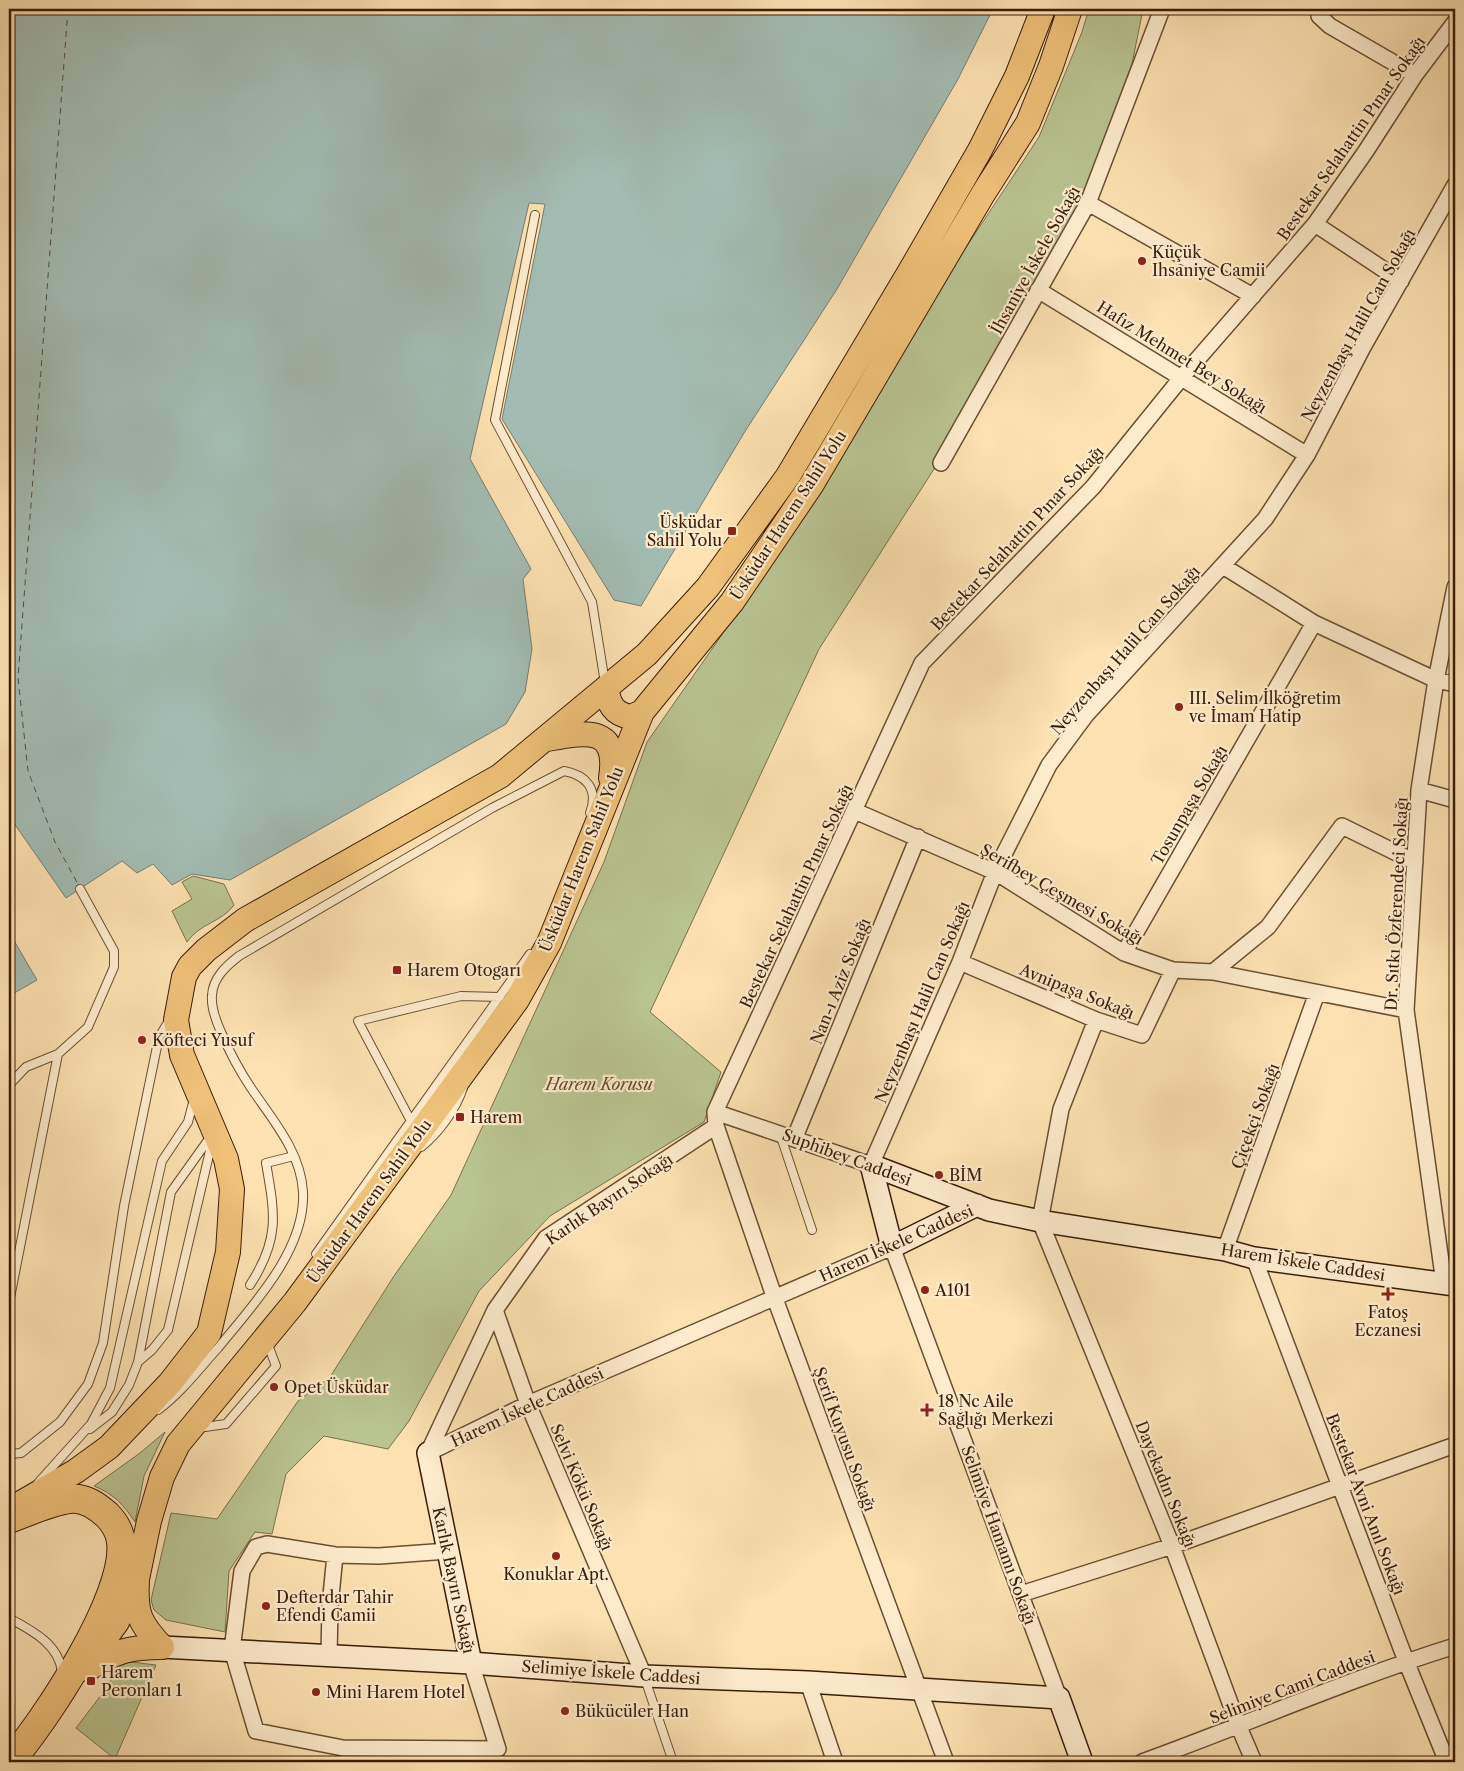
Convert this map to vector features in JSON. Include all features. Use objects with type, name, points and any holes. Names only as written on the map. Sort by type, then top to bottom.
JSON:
[{"type":"highway","points":[[9,1762],[64,1686],[112,1596],[121,1541],[114,1522],[99,1508],[88,1502],[72,1498],[46,1505],[14,1510]]},
{"type":"main road","name":"Üsküdar Harem Sahil Yolu","points":[[14,1510],[76,1471],[109,1447],[170,1383],[208,1333],[228,1252],[232,1189],[226,1159],[182,1055],[176,1020],[184,977],[190,966],[206,950],[245,920],[500,776],[547,739],[647,654],[708,587],[788,476],[850,374],[980,150],[1018,76],[1043,9]]},
{"type":"main road","name":"Üsküdar Harem Sahil Yolu","points":[[64,1686],[97,1652],[117,1622],[137,1579],[149,1521],[162,1477],[178,1444],[217,1398],[258,1340],[395,1165],[517,1000],[549,943],[642,712],[732,602],[812,484],[983,194],[1028,123],[1051,66],[1070,9]]},
{"type":"main road","points":[[606,688],[609,702],[618,713],[631,717],[642,712]]},
{"type":"main road","points":[[547,739],[580,733],[602,737],[612,753],[613,764],[609,792]]},
{"type":"main road","points":[[137,1579],[136,1597],[143,1627],[162,1647]]},
{"type":"main road","points":[[64,1686],[117,1652],[133,1647],[162,1647]]},
{"type":"street","name":"İhsaniye İskele Sokağı","points":[[942,463],[1088,203],[1162,9]]},
{"type":"street","points":[[1318,9],[1320,16],[1330,26],[1415,75]]},
{"type":"street","name":"Bestekar Selahattin Pınar Sokağı","points":[[716,1119],[922,663],[1094,486],[1182,377],[1315,224],[1366,151],[1415,75],[1455,22]]},
{"type":"street","name":"Neyzenbaşı Halil Can Sokağı","points":[[871,1165],[960,962],[995,872],[1049,765],[1081,722],[1265,519],[1307,455],[1364,347],[1455,185]]},
{"type":"street","points":[[1088,203],[1253,296]]},
{"type":"street","points":[[1315,224],[1401,282]]},
{"type":"street","name":"Hafız Mehmet Bey Sokağı","points":[[1038,290],[1307,455]]},
{"type":"street","points":[[1223,566],[1314,623],[1436,680],[1455,684]]},
{"type":"street","name":"Dr. Sıtkı Özferendeci Sokağı","points":[[1449,1284],[1406,1010],[1419,790],[1436,680],[1455,586]]},
{"type":"street","name":"Tosunpaşa Sokağı","points":[[1124,953],[1314,623]]},
{"type":"street","points":[[1419,790],[1455,800]]},
{"type":"street","name":"Şerifbey Çeşmesi Sokağı","points":[[855,810],[995,872],[1124,953],[1174,970],[1213,972],[1406,1010]]},
{"type":"street","points":[[1213,972],[1268,926],[1342,826],[1416,862]]},
{"type":"street","name":"Nan-ı Aziz Sokağı","points":[[795,1137],[918,837]]},
{"type":"street","name":"Avnipaşa Sokağı","points":[[960,962],[1096,1020],[1142,1035],[1174,970]]},
{"type":"street","name":"Çiçekçi Sokağı","points":[[1225,1250],[1317,993]]},
{"type":"street","points":[[1040,1221],[1061,1109],[1096,1020]]},
{"type":"street","name":"Suphibey Caddesi","points":[[716,1119],[795,1137],[978,1205]]},
{"type":"street","name":"Şerif Kuyusu Sokağı","points":[[716,1119],[774,1296],[946,1762]]},
{"type":"street","name":"Karlık Bayırı Sokağı","points":[[471,1663],[428,1453],[495,1310],[546,1238],[716,1119]]},
{"type":"street","name":"Selimiye Hamamı Sokağı","points":[[871,1165],[892,1247],[1082,1762]]},
{"type":"street","name":"Harem İskele Caddesi","points":[[428,1453],[528,1404],[774,1296],[892,1247],[978,1205],[1040,1221],[1225,1250],[1254,1258],[1449,1284]]},
{"type":"street","name":"Dayekadın Sokağı","points":[[1040,1221],[1172,1546],[1239,1727],[1254,1762]]},
{"type":"street","name":"Bestekar Avni Anıl Sokağı","points":[[1254,1258],[1406,1661],[1447,1762]]},
{"type":"street","name":"Selvi Kökü Sokağı","points":[[495,1310],[528,1404],[644,1676]]},
{"type":"street","points":[[1021,1594],[1172,1546],[1455,1445]]},
{"type":"street","points":[[448,1551],[379,1556],[335,1556],[267,1544],[256,1547],[242,1571],[232,1650],[256,1732],[343,1748],[498,1749],[471,1663]]},
{"type":"street","points":[[329,1656],[330,1606],[335,1556]]},
{"type":"street","name":"Selimiye Cami Caddesi","points":[[1142,1762],[1239,1727],[1406,1661],[1455,1646]]},
{"type":"street","name":"Selimiye İskele Caddesi","points":[[162,1647],[471,1663],[644,1676],[808,1682],[1059,1698]]},
{"type":"street","points":[[808,1682],[835,1762]]},
{"type":"lane","points":[[535,214],[495,420],[592,602],[606,688]]},
{"type":"lane","points":[[109,1447],[167,1404],[199,1370],[265,1292],[293,1240],[301,1216],[303,1192],[294,1156],[288,1143],[228,1049],[217,1022],[212,994],[218,976],[227,965],[239,956],[492,808],[564,771],[576,773],[587,780],[592,792],[592,807],[586,825]]},
{"type":"lane","points":[[9,1092],[10,1084],[26,1067],[58,1054],[88,1027],[114,967],[114,950],[80,889]]},
{"type":"lane","points":[[548,924],[558,897]]},
{"type":"lane","points":[[312,1259],[500,997],[535,945]]},
{"type":"lane","points":[[411,1121],[358,1021],[461,996],[500,997]]},
{"type":"lane","points":[[9,1454],[21,1454],[60,1422],[88,1384],[103,1344],[124,1206],[159,1037],[179,1005]]},
{"type":"lane","points":[[9,1302],[58,1054]]},
{"type":"lane","points":[[14,1510],[91,1424],[110,1388],[162,1161],[188,1122],[196,1090]]},
{"type":"lane","points":[[71,1445],[112,1412],[129,1385],[138,1362],[171,1192],[215,1131]]},
{"type":"lane","points":[[138,1362],[152,1350],[168,1330],[215,1131]]},
{"type":"lane","points":[[779,1133],[812,1230]]},
{"type":"lane","points":[[250,1285],[264,1263],[271,1245],[274,1224],[266,1163],[294,1156]]},
{"type":"lane","points":[[190,1431],[204,1426],[226,1424],[276,1366],[258,1340]]},
{"type":"lane","points":[[9,1618],[50,1645],[61,1662],[64,1686]]},
{"type":"lane","points":[[644,1676],[673,1762]]},
{"type":"green space","name":"Harem Korusu","points":[[1089,9],[1143,9],[1132,64],[1080,205],[934,469],[819,649],[650,1012],[721,1072],[704,1122],[550,1216],[479,1291],[409,1421],[388,1449],[324,1436],[286,1474],[272,1534],[255,1532],[229,1571],[225,1632],[166,1620],[154,1610],[151,1600],[171,1513],[217,1519],[298,1401],[330,1377],[394,1276],[451,1195],[604,862],[647,742],[742,606],[955,264],[1039,137],[1082,32]]},
{"type":"green space","points":[[193,876],[224,884],[234,905],[229,911],[198,931],[187,942],[172,911],[192,899],[182,882]]},
{"type":"green space","points":[[165,1432],[144,1476],[135,1522],[118,1501],[94,1486],[140,1453]]},
{"type":"green space","points":[[123,1661],[156,1665],[115,1759],[76,1728],[102,1694]]},
{"type":"water","points":[[9,9],[993,9],[958,79],[837,289],[744,433],[641,606],[614,600],[502,419],[545,204],[529,203],[470,459],[531,569],[523,579],[532,649],[525,692],[506,724],[230,880],[192,874],[172,885],[153,864],[137,873],[122,861],[66,898],[9,816]]},
{"type":"water","points":[[9,932],[37,980],[9,996]]},
{"type":"ferry route","points":[[68,9],[18,678],[28,771],[55,842],[79,886]]},
{"type":"place","name":"Küçük Ihsaniye Camii","points":[[1142,261]]},
{"type":"place","name":"Üsküdar Sahil Yolu","points":[[732,531]]},
{"type":"place","name":"III. Selim İlköğretim ve İmam Hatip","points":[[1179,707]]},
{"type":"place","name":"Harem Otogarı","points":[[397,970]]},
{"type":"place","name":"Köfteci Yusuf","points":[[142,1040]]},
{"type":"place","name":"Harem","points":[[460,1117]]},
{"type":"place","name":"BİM","points":[[939,1175]]},
{"type":"place","name":"A101","points":[[925,1290]]},
{"type":"place","name":"Fatoş Eczanesi","points":[[1388,1294]]},
{"type":"place","name":"Opet Üsküdar","points":[[274,1387]]},
{"type":"place","name":"18 Nc Aile Sağlığı Merkezi","points":[[927,1410]]},
{"type":"place","name":"Konuklar Apt.","points":[[556,1556]]},
{"type":"place","name":"Defterdar Tahir Efendi Camii","points":[[266,1606]]},
{"type":"place","name":"Harem Peronları 1","points":[[91,1681]]},
{"type":"place","name":"Mini Harem Hotel","points":[[316,1692]]},
{"type":"place","name":"Bükücüler Han","points":[[565,1711]]}]
